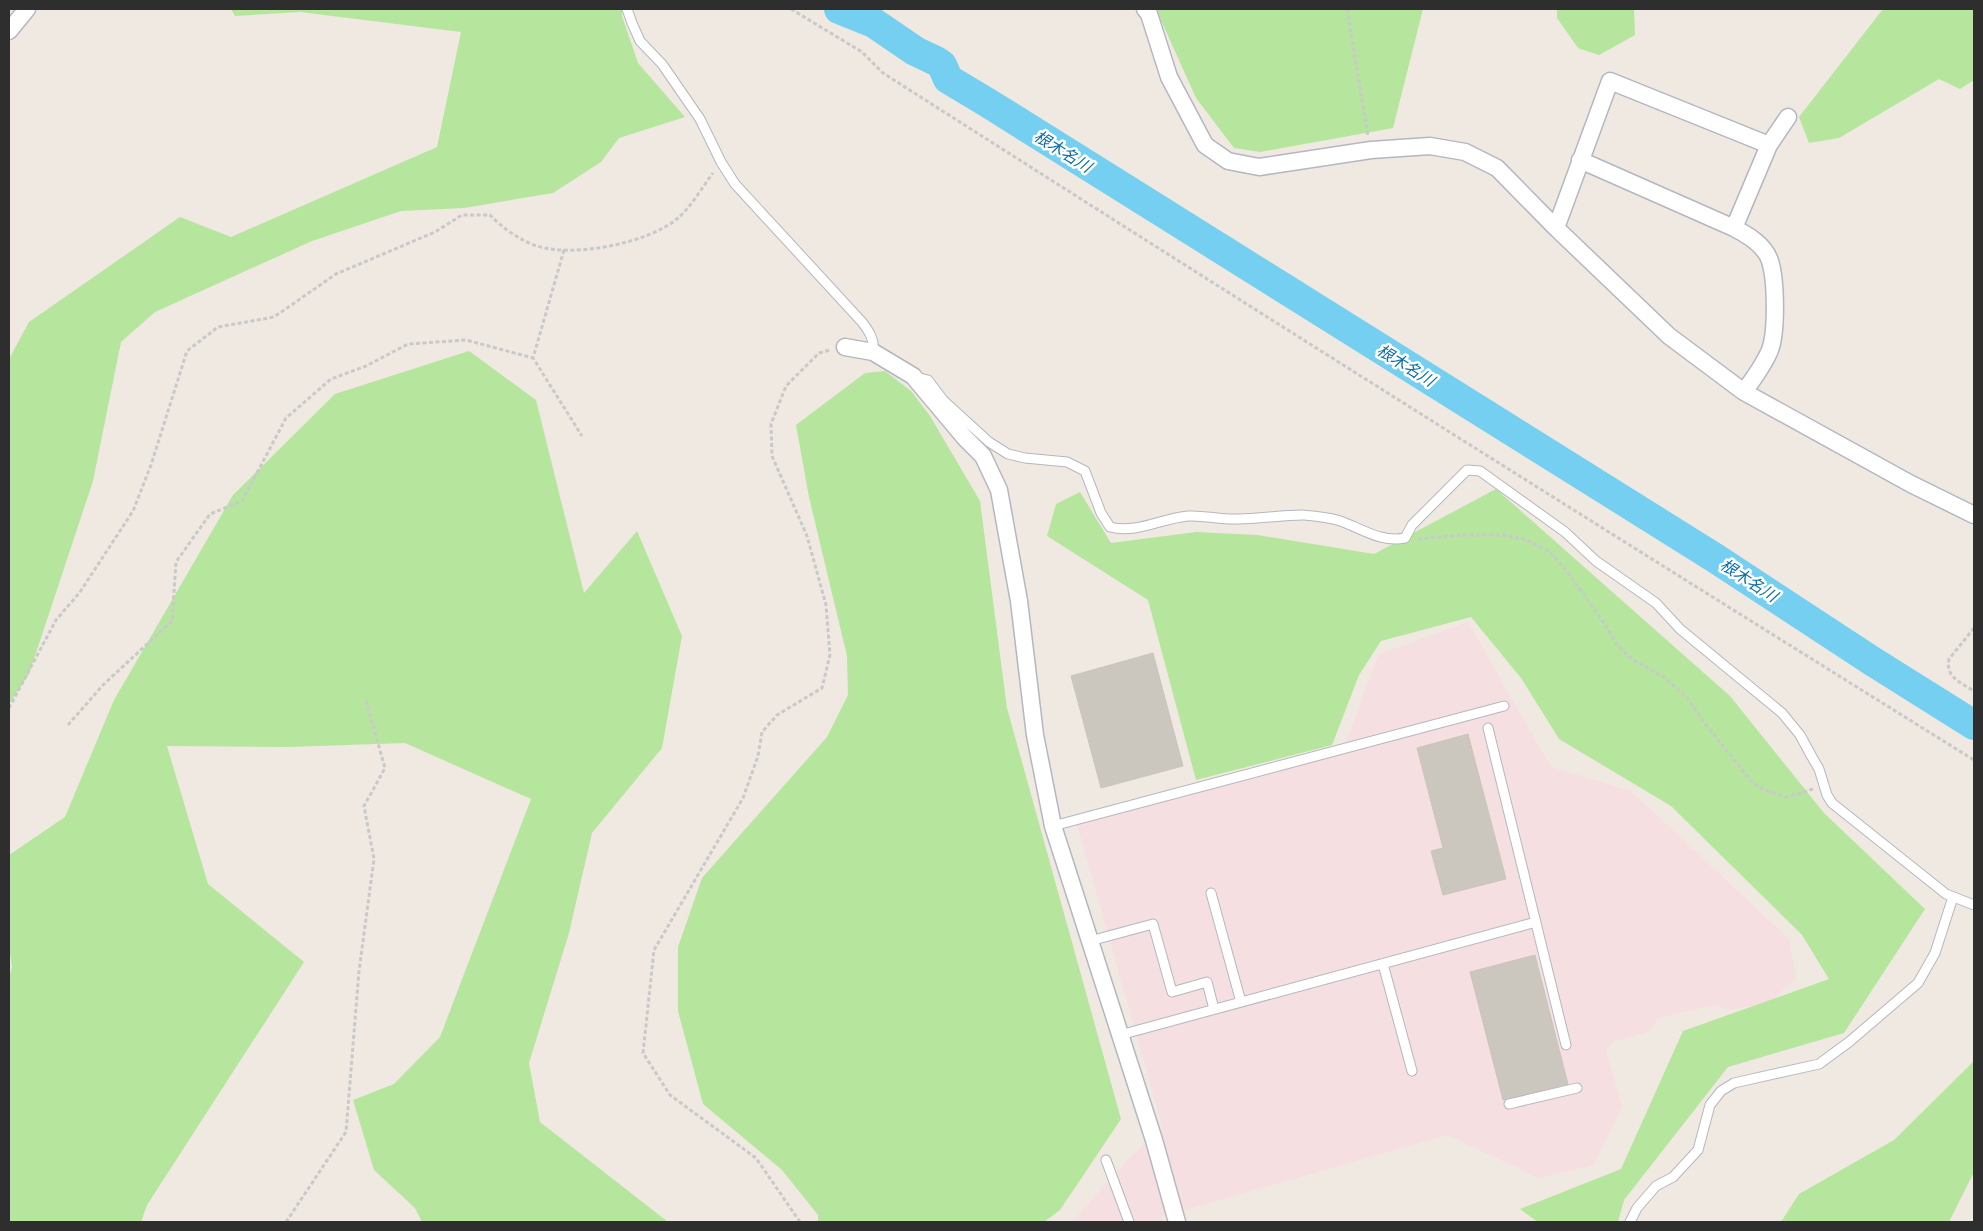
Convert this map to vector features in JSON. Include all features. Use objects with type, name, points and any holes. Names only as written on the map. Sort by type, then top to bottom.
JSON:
[{"type":"street","points":[[9,32],[27,9]]},
{"type":"street","points":[[1145,9],[1149,14],[1169,76],[1204,145],[1228,161],[1259,167],[1371,150],[1430,146],[1465,152],[1497,168],[1668,336],[1744,392],[1840,443],[1911,484],[1974,515]]},
{"type":"street","points":[[1556,228],[1610,81],[1768,145]]},
{"type":"street","points":[[1734,228],[1768,145],[1788,117]]},
{"type":"street","points":[[1580,160],[1734,228],[1754,240],[1764,252],[1770,261],[1774,288],[1775,330],[1771,348],[1763,364],[1744,392]]},
{"type":"street","points":[[846,347],[872,352],[913,376],[965,438],[983,456],[999,490],[1019,601],[1035,735],[1053,826],[1154,1140],[1178,1222]]},
{"type":"lane","points":[[627,9],[640,41],[662,64],[700,119],[721,162],[735,184],[862,322],[870,333],[874,345],[872,352]]},
{"type":"lane","points":[[913,376],[928,380],[942,400],[989,442],[1008,454],[1025,458],[1067,462],[1085,471],[1101,513],[1110,527],[1128,529],[1188,516],[1226,520],[1301,515],[1336,519],[1369,535],[1397,540],[1405,538],[1412,525],[1461,474],[1467,470],[1480,471],[1565,532],[1596,561],[1656,603],[1680,629],[1782,713],[1800,735],[1819,769],[1827,795],[1838,808],[1946,894],[1974,904]]},
{"type":"lane","points":[[1053,826],[1504,706]]},
{"type":"lane","points":[[1488,728],[1566,1045]]},
{"type":"lane","points":[[1211,893],[1241,1002]]},
{"type":"lane","points":[[1630,1222],[1637,1208],[1656,1186],[1673,1178],[1698,1150],[1710,1105],[1721,1091],[1734,1083],[1819,1064],[1849,1042],[1918,983],[1934,953],[1953,897]]},
{"type":"lane","points":[[1120,1035],[1536,922]]},
{"type":"lane","points":[[1090,941],[1154,924],[1172,992],[1206,982],[1214,1009]]},
{"type":"lane","points":[[1383,964],[1412,1071]]},
{"type":"lane","points":[[1509,1104],[1577,1088]]},
{"type":"lane","points":[[1106,1160],[1128,1222]]},
{"type":"path","points":[[791,9],[862,52],[883,73],[1048,178],[1974,760]]},
{"type":"path","points":[[1346,9],[1371,150]]},
{"type":"path","points":[[9,708],[56,620],[80,592],[133,511],[151,465],[187,351],[218,327],[274,317],[336,274],[436,232],[462,215],[490,215],[502,227],[537,246],[564,250],[580,252],[641,239],[678,218],[721,162]]},
{"type":"path","points":[[533,358],[564,250]]},
{"type":"path","points":[[68,725],[103,685],[172,621],[176,562],[210,514],[242,501],[286,418],[331,379],[366,366],[408,344],[466,340],[533,358],[582,436]]},
{"type":"path","points":[[800,1222],[756,1158],[670,1095],[643,1053],[654,950],[743,798],[758,756],[762,732],[777,715],[822,688],[830,655],[826,605],[807,536],[772,456],[770,424],[786,386],[792,379],[819,352],[846,347]]},
{"type":"path","points":[[1405,538],[1502,535],[1527,540],[1550,552],[1566,570],[1618,646],[1633,660],[1664,678],[1688,699],[1703,721],[1751,781],[1764,790],[1787,797],[1824,786]]},
{"type":"path","points":[[1974,628],[1949,659],[1948,665],[1949,672],[1953,678],[1974,691]]},
{"type":"path","points":[[286,1222],[346,1132],[359,971],[374,859],[364,806],[385,768],[366,701]]},
{"type":"shaded area","points":[[1468,622],[1551,767],[1631,791],[1789,939],[1796,979],[1769,1002],[1730,1010],[1715,1005],[1658,1018],[1649,1031],[1614,1042],[1606,1050],[1622,1107],[1594,1165],[1538,1178],[1448,1135],[1161,1217],[1163,1222],[1072,1222],[1132,1155],[1163,1129],[1077,824],[1342,752],[1379,654]]},
{"type":"green space","points":[[231,9],[622,9],[622,16],[638,63],[685,117],[619,138],[601,162],[553,193],[464,208],[401,211],[312,241],[155,312],[121,342],[93,481],[29,674],[9,704],[9,359],[29,322],[180,217],[231,237],[437,147],[461,32],[300,12],[235,16]]},
{"type":"green space","points":[[1156,9],[1423,9],[1393,128],[1260,152],[1234,148],[1196,98]]},
{"type":"green space","points":[[1557,9],[1634,9],[1635,35],[1599,55],[1578,48],[1557,18]]},
{"type":"green space","points":[[1883,9],[1974,9],[1974,80],[1960,89],[1939,79],[1839,138],[1809,143],[1799,117]]},
{"type":"green space","points":[[469,351],[536,400],[584,593],[637,531],[682,636],[662,748],[592,833],[569,933],[529,1063],[540,1122],[668,1222],[422,1222],[415,1208],[374,1170],[353,1100],[394,1084],[440,1037],[531,799],[405,743],[288,747],[167,746],[208,884],[304,962],[147,1205],[141,1222],[9,1222],[9,978],[12,967],[9,947],[9,855],[65,817],[114,700],[233,495],[335,394]]},
{"type":"green space","points":[[885,371],[911,391],[930,416],[980,501],[1007,708],[1121,1119],[1060,1210],[1044,1222],[818,1222],[818,1215],[782,1170],[703,1104],[678,1011],[678,947],[702,878],[827,737],[848,695],[847,656],[809,497],[796,425],[865,373]]},
{"type":"green space","points":[[1496,489],[1730,696],[1824,813],[1925,909],[1844,1033],[1728,1067],[1624,1200],[1618,1222],[1538,1222],[1520,1209],[1621,1169],[1683,1031],[1829,979],[1802,935],[1671,806],[1559,739],[1521,678],[1471,617],[1381,641],[1359,675],[1332,745],[1196,780],[1148,600],[1047,536],[1056,504],[1080,492],[1111,543],[1196,532],[1257,535],[1374,554]]},
{"type":"green space","points":[[1974,1061],[1974,1172],[1949,1222],[1781,1222],[1799,1194],[1894,1140]]},
{"type":"building","points":[[1153,653],[1183,766],[1101,788],[1071,676]]},
{"type":"building","points":[[1468,734],[1506,879],[1443,895],[1431,851],[1443,848],[1417,748]]},
{"type":"building","points":[[1535,955],[1568,1084],[1503,1100],[1470,972]]},
{"type":"waterway","name":"根木名川","points":[[839,9],[874,23],[915,51],[936,61],[942,65],[948,79],[1715,558],[1974,725]]}]
